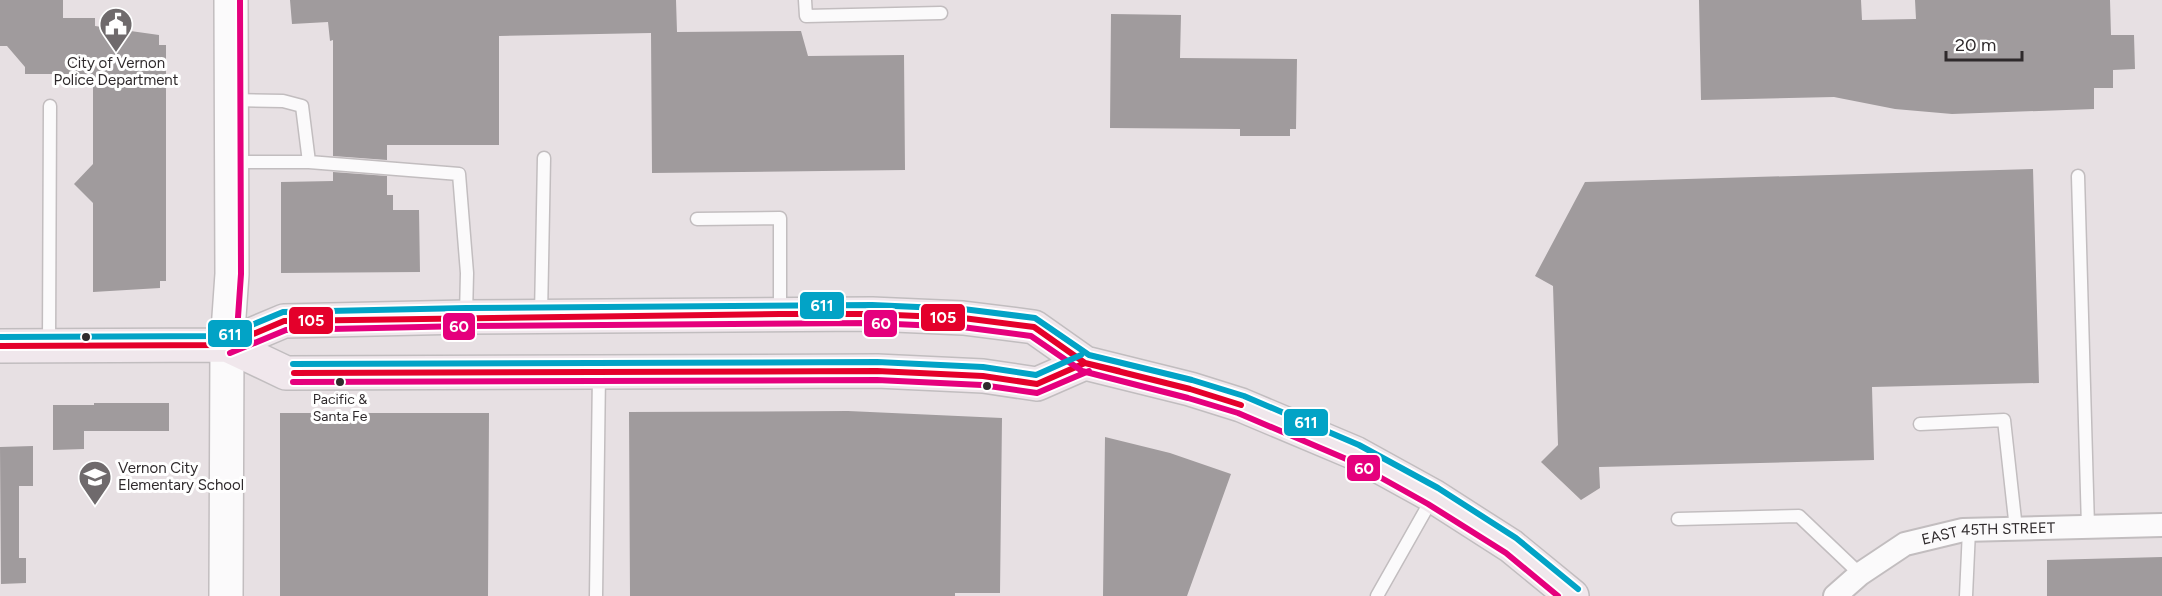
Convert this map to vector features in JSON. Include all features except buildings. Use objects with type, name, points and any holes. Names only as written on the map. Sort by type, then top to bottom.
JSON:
[{"type":"main road","points":[[226,596],[227,345],[232,274],[231,0]]},
{"type":"main road","points":[[0,346],[227,345],[284,321],[466,317],[872,314],[963,318],[1034,327],[1085,363],[1190,389],[1241,405],[1355,453],[1433,496],[1511,546],[1572,596]]},
{"type":"main road","points":[[227,345],[286,373],[877,371],[982,376],[1037,384],[1085,363]]},
{"type":"street","name":"EAST 45TH STREET","points":[[1835,596],[1860,574],[1905,544],[1969,530],[2162,525]]},
{"type":"lane","points":[[805,0],[806,16],[941,14]]},
{"type":"lane","points":[[231,100],[283,101],[303,106],[309,162]]},
{"type":"lane","points":[[49,346],[50,106]]},
{"type":"lane","points":[[541,317],[544,158]]},
{"type":"lane","points":[[232,162],[309,162],[459,174],[467,273],[466,317]]},
{"type":"lane","points":[[2078,176],[2088,527]]},
{"type":"lane","points":[[697,219],[780,218],[780,314]]},
{"type":"lane","points":[[596,596],[599,372]]},
{"type":"lane","points":[[1920,424],[2004,420],[2016,529]]},
{"type":"lane","points":[[1377,596],[1433,496]]},
{"type":"lane","points":[[1678,519],[1798,516],[1860,574]]},
{"type":"lane","points":[[1966,596],[1969,530]]},
{"type":"transit line","name":"60","points":[[236,346],[241,274],[240,0]]},
{"type":"transit line","name":"611","points":[[0,337],[225,336],[283,312],[466,308],[872,305],[963,309],[1035,318],[1089,355],[1192,380],[1244,396],[1359,445],[1438,488],[1516,538],[1578,589]]},
{"type":"transit line","name":"105","points":[[0,346],[227,345],[284,321],[780,314],[872,314],[963,318],[1034,327],[1085,363],[1190,389],[1241,405]]},
{"type":"transit line","name":"60","points":[[230,353],[286,330],[466,326],[872,323],[962,327],[1031,336],[1082,371],[1238,413],[1351,461],[1428,504],[1506,553],[1558,596]]},
{"type":"transit line","name":"611","points":[[293,364],[877,362],[983,367],[1036,375],[1081,355]]},
{"type":"transit line","name":"105","points":[[294,373],[877,371],[983,376],[1037,384],[1085,363],[1119,371]]},
{"type":"transit line","name":"60","points":[[293,382],[877,380],[982,385],[1037,393],[1089,371]]},
{"type":"place","name":"City of Vernon Police Department","points":[[116,53]]},
{"type":"place","name":"Pacific & Santa Fe","points":[[340,382]]},
{"type":"place","name":"Vernon City Elementary School","points":[[95,506]]}]
